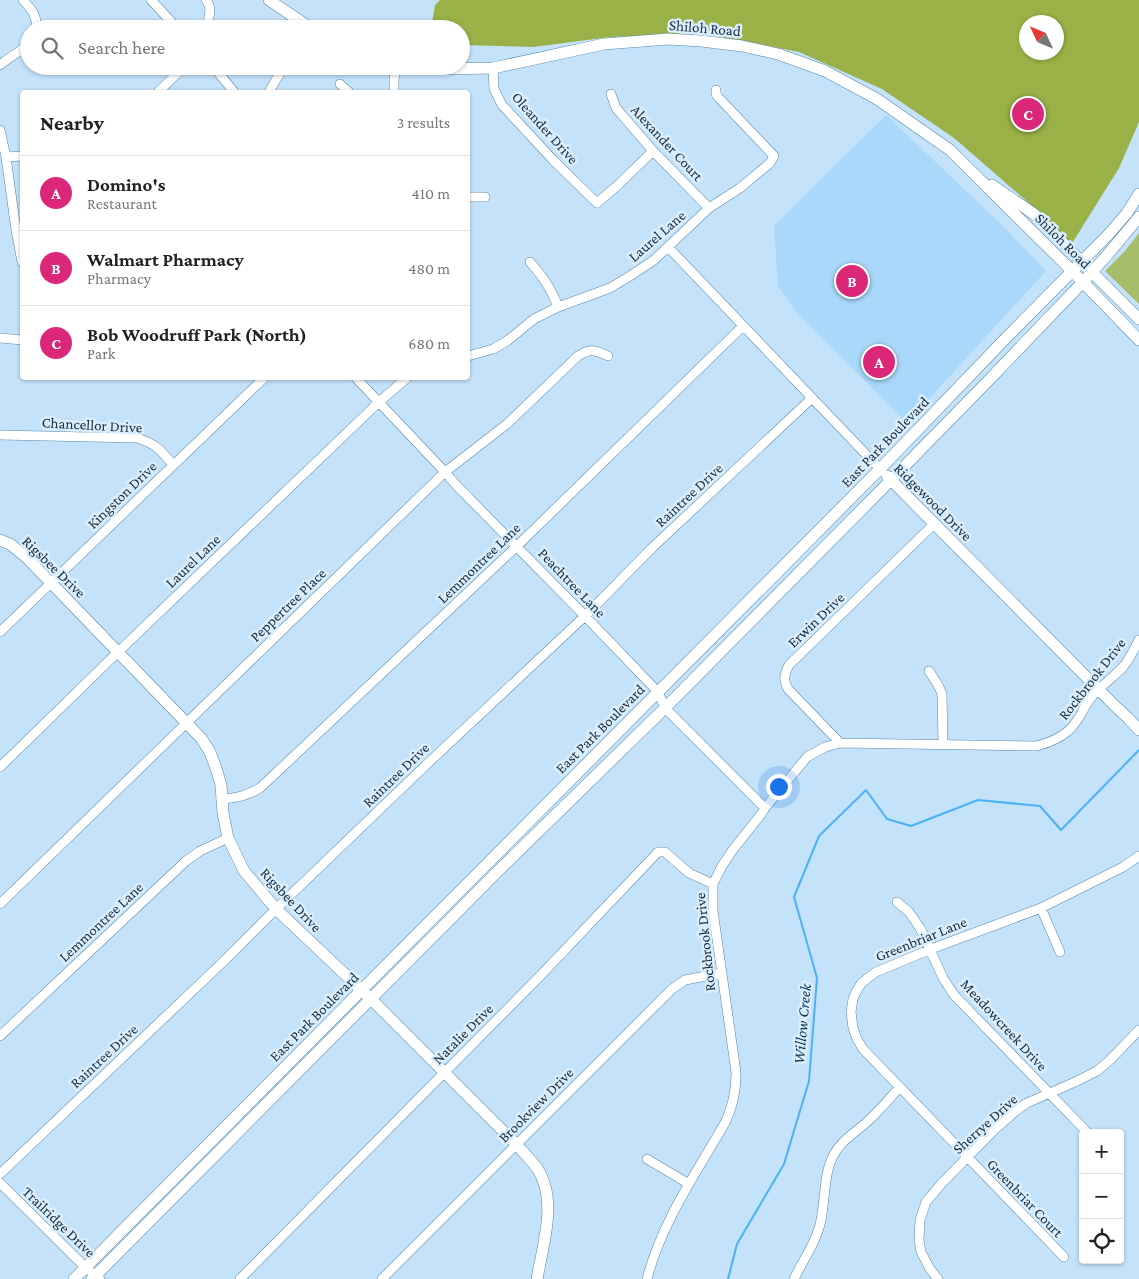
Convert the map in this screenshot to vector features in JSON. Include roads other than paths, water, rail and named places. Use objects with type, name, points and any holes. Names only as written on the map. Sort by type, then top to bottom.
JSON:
[{"type":"main road","points":[[269,0],[299,20]]},
{"type":"main road","name":"Shiloh Road","points":[[470,68],[493,68],[604,44],[668,39],[742,46],[778,54],[825,71],[877,99],[950,150],[1139,340]]},
{"type":"main road","name":"Shiloh Road","points":[[964,165],[1034,214],[1139,319]]},
{"type":"main road","name":"East Park Boulevard","points":[[74,1279],[880,469],[1108,235],[1127,213],[1139,194]]},
{"type":"main road","name":"East Park Boulevard","points":[[96,1278],[496,873],[665,708],[891,480],[1083,282],[1110,253],[1139,217]]},
{"type":"main road","name":"Ridgewood Drive","points":[[880,469],[1139,730]]},
{"type":"main road","name":"Rigsbee Drive","points":[[0,540],[10,544],[26,557],[201,738],[210,752],[216,768],[228,838],[244,871],[276,909],[516,1144],[537,1168],[542,1177],[548,1200],[548,1216],[537,1279]]},
{"type":"street","points":[[23,0],[33,12],[36,20]]},
{"type":"street","points":[[152,0],[170,20]]},
{"type":"street","points":[[206,0],[211,10],[208,20]]},
{"type":"street","points":[[0,65],[20,50]]},
{"type":"street","name":"Oleander Drive","points":[[493,68],[494,89],[502,105],[597,203],[653,151]]},
{"type":"street","points":[[160,90],[176,75]]},
{"type":"street","points":[[220,75],[232,90]]},
{"type":"street","points":[[270,90],[279,75]]},
{"type":"street","points":[[394,90],[395,75]]},
{"type":"street","points":[[340,84],[347,90]]},
{"type":"street","name":"Laurel Lane","points":[[470,353],[493,349],[534,319],[558,306],[610,288],[630,276],[654,260],[709,208],[740,188],[770,163],[774,156],[718,98],[716,90]]},
{"type":"street","name":"Alexander Court","points":[[611,94],[616,108],[653,151],[709,208]]},
{"type":"street","points":[[0,130],[6,157],[16,230],[20,244]]},
{"type":"street","points":[[6,157],[20,156]]},
{"type":"street","points":[[470,197],[485,197]]},
{"type":"street","name":"Ridgewood Drive","points":[[668,247],[880,469]]},
{"type":"street","points":[[530,262],[553,292],[558,306]]},
{"type":"street","name":"Lemmontree Lane","points":[[221,800],[249,795],[260,788],[517,546],[744,326]]},
{"type":"street","points":[[0,338],[20,340]]},
{"type":"street","name":"Peppertree Place","points":[[0,904],[445,472],[506,424],[578,356],[590,350],[608,356]]},
{"type":"street","name":"Kingston Drive","points":[[0,632],[262,380]]},
{"type":"street","name":"Peachtree Lane","points":[[358,380],[380,401],[457,486],[658,692],[665,708],[765,808]]},
{"type":"street","name":"Laurel Lane","points":[[0,767],[380,401],[405,380]]},
{"type":"street","name":"Raintree Drive","points":[[0,1174],[812,398]]},
{"type":"street","name":"Chancellor Drive","points":[[0,435],[137,438],[156,446],[173,465]]},
{"type":"street","name":"Erwin Drive","points":[[840,743],[788,689],[784,674],[789,665],[934,524]]},
{"type":"street","name":"Rockbrook Drive","points":[[647,1279],[659,1241],[672,1214],[726,1121],[736,1090],[736,1072],[712,911],[713,884],[732,850],[807,757],[825,747],[840,743],[1037,746],[1059,738],[1077,722],[1091,698],[1123,666],[1134,651],[1139,640]]},
{"type":"street","points":[[929,671],[942,694],[943,744]]},
{"type":"street","name":"Lemmontree Lane","points":[[0,1036],[186,861],[200,851],[228,838]]},
{"type":"street","name":"Natalie Drive","points":[[240,1279],[540,976],[658,852],[665,852],[689,873],[713,884]]},
{"type":"street","name":"Greenbriar Lane","points":[[967,1158],[899,1088],[856,1039],[853,1028],[853,999],[861,984],[876,972],[931,949],[1041,908],[1123,867],[1139,856]]},
{"type":"street","name":"Meadowcreek Drive","points":[[897,902],[909,912],[920,928],[943,978],[954,995],[1084,1129]]},
{"type":"street","points":[[1041,908],[1060,952]]},
{"type":"street","name":"Brookview Drive","points":[[382,1279],[672,989],[685,980],[722,974]]},
{"type":"street","name":"Sherrye Drive","points":[[938,1279],[921,1252],[919,1240],[919,1229],[926,1202],[967,1158],[1017,1110],[1027,1103],[1097,1071],[1139,1030]]},
{"type":"street","points":[[794,1279],[816,1236],[821,1221],[829,1165],[833,1155],[846,1138],[866,1123],[899,1088]]},
{"type":"street","name":"Greenbriar Court","points":[[967,1158],[1064,1257]]},
{"type":"street","points":[[647,1159],[689,1184]]},
{"type":"street","name":"Trailridge Drive","points":[[0,1183],[96,1278]]},
{"type":"waterway","name":"Willow Creek","points":[[728,1279],[737,1244],[784,1164],[809,1081],[817,978],[794,897],[819,836],[866,790],[887,819],[911,826],[978,800],[1040,806],[1061,830],[1139,750]]},
{"type":"place","name":"Bob Woodruff Park (North)","points":[[1028,114]]},
{"type":"place","name":"Walmart Pharmacy","points":[[852,281]]},
{"type":"place","name":"Domino's","points":[[879,362]]}]
